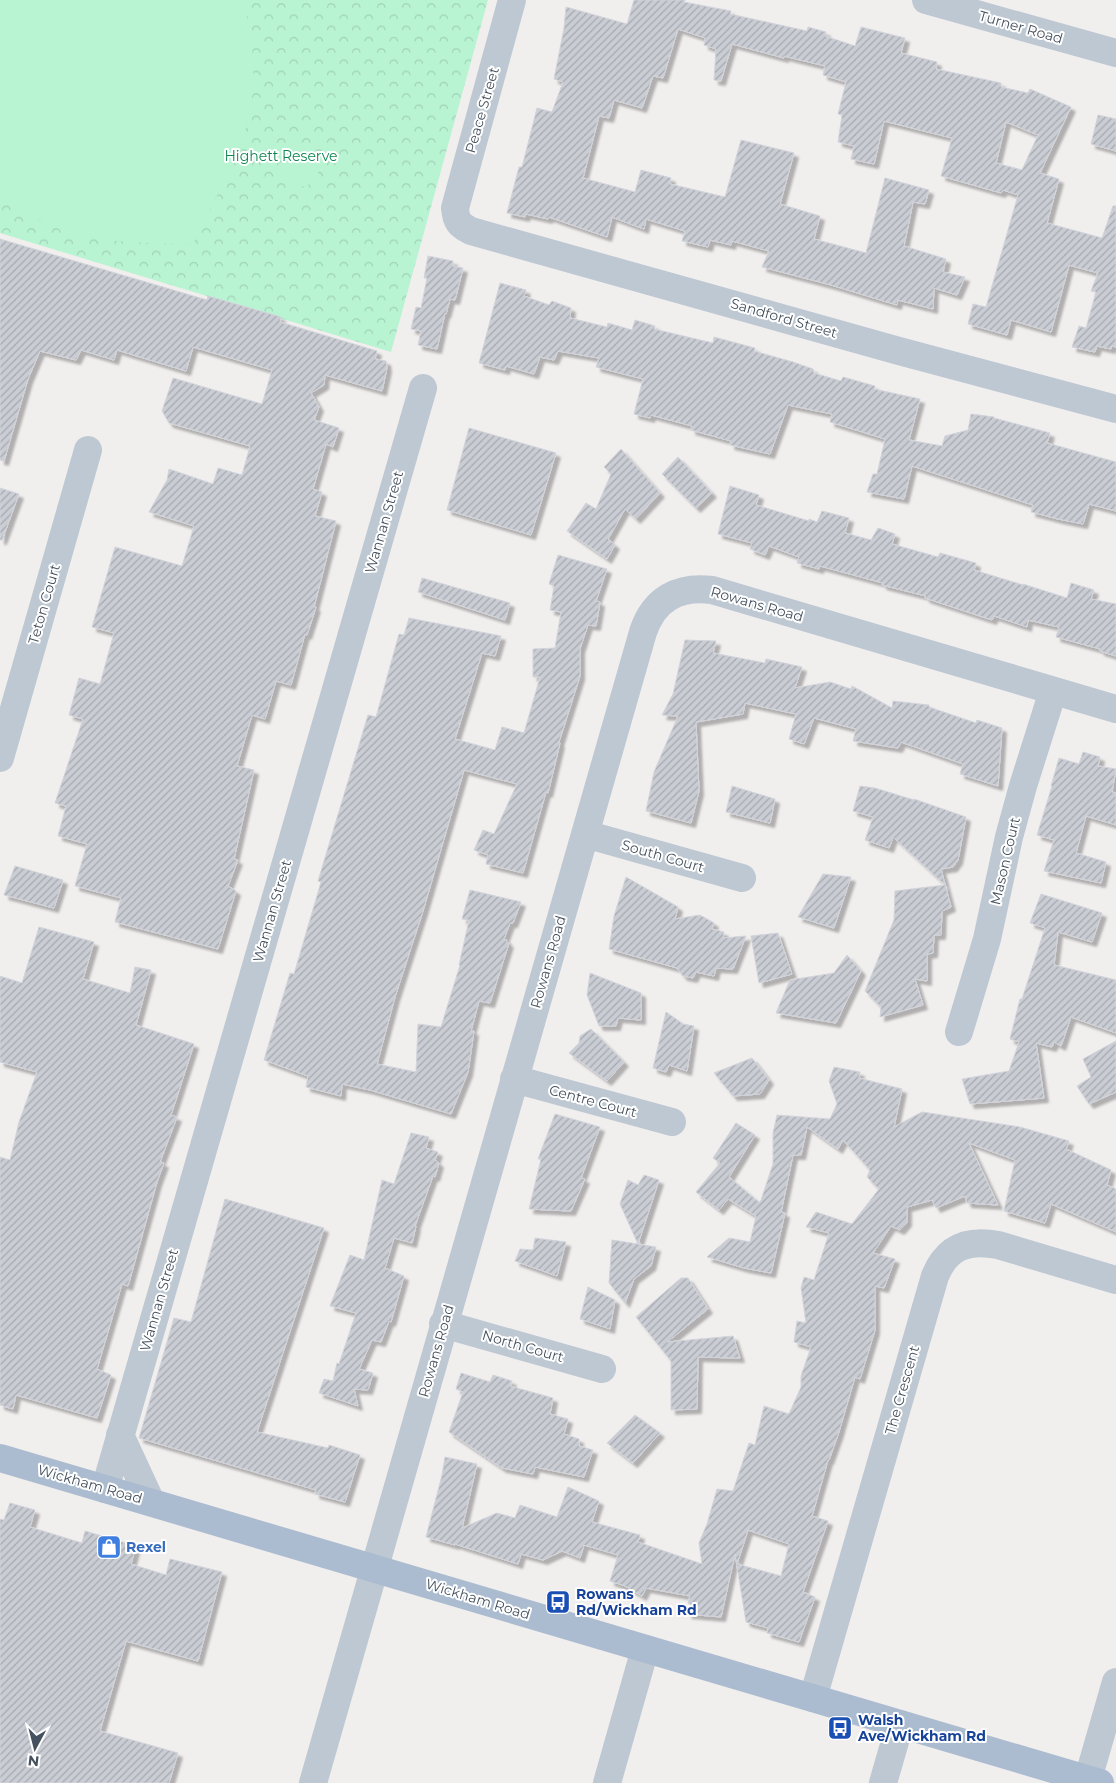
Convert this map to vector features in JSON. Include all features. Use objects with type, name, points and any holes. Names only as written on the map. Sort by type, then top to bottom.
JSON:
[{"type":"main road","name":"Wickham Road","points":[[0,1458],[1094,1781]]},
{"type":"street","name":"Peace Street","points":[[456,220],[455,208],[512,0]]},
{"type":"street","name":"Turner Road","points":[[926,0],[1116,53]]},
{"type":"street","name":"Sandford Street","points":[[456,220],[471,231],[898,351],[1116,409]]},
{"type":"street","name":"Wannan Street","points":[[105,1489],[423,388]]},
{"type":"street","name":"Teton Court","points":[[0,758],[88,450]]},
{"type":"street","name":"Rowans Road","points":[[313,1783],[443,1324],[646,623],[658,605],[666,598],[681,591],[712,590],[1116,709]]},
{"type":"street","name":"Mason Court","points":[[959,1032],[987,939],[1009,838],[1023,786],[1053,691]]},
{"type":"street","name":"South Court","points":[[585,834],[742,878]]},
{"type":"street","name":"Centre Court","points":[[514,1079],[672,1122]]},
{"type":"street","name":"The Crescent","points":[[812,1698],[935,1276],[946,1256],[963,1245],[985,1242],[998,1244],[1116,1280]]},
{"type":"street","name":"North Court","points":[[443,1324],[602,1369]]},
{"type":"street","points":[[120,1434],[151,1502]]},
{"type":"street","points":[[607,1783],[645,1649]]},
{"type":"street","points":[[1094,1781],[1116,1682]]},
{"type":"street","points":[[883,1783],[900,1724]]},
{"type":"green space","name":"Highett Reserve","points":[[0,0],[488,0],[391,352],[0,233]]},
{"type":"green space","points":[[0,0],[243,0],[252,52],[253,88],[251,106],[237,153],[193,244],[115,241],[67,231],[44,223],[22,210],[0,193]]},
{"type":"green space","points":[[308,141],[321,181],[291,190],[278,150]]},
{"type":"building","points":[[634,0],[685,0],[684,2],[731,11],[730,14],[807,31],[808,27],[826,32],[825,36],[855,46],[861,27],[905,38],[901,53],[937,62],[936,69],[1001,83],[1001,87],[1028,93],[1030,89],[1071,107],[1040,173],[1059,179],[1047,223],[1102,238],[1113,206],[1116,206],[1116,347],[1112,346],[1111,349],[1097,346],[1095,352],[1072,347],[1079,326],[1086,328],[1096,292],[1091,291],[1098,273],[1069,265],[1051,332],[1011,320],[1007,335],[968,324],[973,304],[986,307],[1018,195],[1003,190],[1001,193],[941,176],[952,138],[884,121],[874,164],[851,159],[854,146],[838,142],[842,115],[838,114],[846,82],[823,75],[825,66],[784,56],[784,58],[732,44],[721,81],[714,80],[716,49],[704,45],[705,38],[678,29],[663,78],[653,76],[642,108],[614,100],[609,118],[599,116],[583,178],[635,192],[641,170],[671,178],[670,184],[725,197],[741,140],[794,153],[780,204],[820,216],[814,239],[866,253],[885,178],[929,190],[925,204],[913,202],[904,246],[946,259],[943,272],[965,277],[957,295],[934,288],[933,309],[898,300],[897,305],[762,267],[769,251],[732,241],[731,245],[710,240],[708,247],[682,241],[685,231],[646,219],[644,229],[612,217],[607,237],[549,217],[548,219],[526,214],[525,217],[507,213],[519,167],[522,167],[537,108],[552,112],[563,82],[554,79],[566,7],[627,24]],"holes":[[[1006,122],[1038,135],[1022,170],[996,163]]]},
{"type":"building","points":[[1098,115],[1116,119],[1116,151],[1091,144]]},
{"type":"building","points":[[0,239],[207,300],[208,296],[281,317],[280,322],[377,351],[375,359],[386,361],[387,368],[382,391],[325,375],[324,385],[311,393],[319,407],[314,420],[339,428],[333,447],[326,444],[313,489],[322,492],[315,516],[336,521],[314,607],[316,607],[307,635],[305,634],[291,685],[276,681],[265,719],[252,715],[237,766],[254,770],[234,859],[238,860],[228,886],[236,891],[218,949],[115,922],[121,898],[75,886],[87,844],[58,836],[66,806],[55,803],[83,719],[69,715],[79,678],[100,684],[114,633],[92,627],[115,547],[182,566],[194,526],[149,512],[167,480],[169,469],[213,484],[218,468],[242,475],[250,446],[169,423],[162,411],[173,378],[262,404],[272,370],[193,347],[186,371],[117,350],[114,360],[81,350],[76,360],[40,351],[28,379],[4,461],[0,460]]},
{"type":"building","points":[[428,256],[453,261],[453,266],[463,268],[455,300],[450,299],[445,313],[437,349],[418,345],[421,331],[411,329],[416,307],[421,308],[427,278],[424,278]]},
{"type":"building","points":[[500,283],[526,290],[524,296],[549,305],[552,301],[571,308],[570,318],[607,327],[608,323],[632,330],[635,320],[655,326],[654,329],[713,343],[714,337],[755,348],[754,351],[813,369],[814,373],[841,381],[843,377],[875,386],[874,389],[920,399],[909,440],[942,446],[945,436],[968,430],[971,414],[994,417],[1050,433],[1047,443],[1116,462],[1116,511],[1089,504],[1083,524],[1058,519],[1031,512],[1033,505],[912,466],[904,499],[867,492],[873,474],[877,474],[885,439],[830,422],[832,414],[788,405],[770,454],[730,445],[731,441],[691,430],[692,426],[651,415],[650,418],[634,414],[643,379],[596,367],[599,358],[558,351],[554,360],[540,357],[534,374],[506,366],[505,370],[479,363]]},
{"type":"building","points":[[469,428],[556,453],[531,535],[447,510]]},
{"type":"building","points":[[621,449],[660,493],[636,519],[625,509],[608,539],[615,545],[607,559],[567,531],[586,503],[596,509],[611,474],[604,467]]},
{"type":"building","points":[[678,457],[712,493],[696,508],[662,474]]},
{"type":"building","points":[[730,486],[759,495],[756,505],[809,521],[809,519],[817,522],[822,511],[849,518],[845,533],[871,540],[878,528],[895,534],[892,544],[938,557],[940,553],[976,563],[974,570],[1067,598],[1071,583],[1094,590],[1091,599],[1116,604],[1116,656],[1100,651],[1100,649],[1056,637],[1059,627],[1028,620],[1027,627],[994,616],[992,620],[925,598],[926,596],[882,585],[883,583],[820,566],[819,569],[797,563],[799,557],[769,546],[765,555],[750,549],[752,543],[718,534]]},
{"type":"building","points":[[0,488],[19,494],[2,540],[0,540]]},
{"type":"building","points":[[558,555],[607,569],[596,601],[600,602],[596,626],[588,625],[580,649],[580,676],[559,742],[548,793],[546,792],[523,873],[486,864],[488,855],[474,850],[483,830],[494,834],[517,784],[464,770],[423,911],[395,997],[377,1064],[416,1072],[418,1024],[441,1027],[460,965],[469,920],[462,919],[470,890],[521,902],[504,939],[509,943],[490,1003],[479,1001],[471,1031],[474,1031],[468,1072],[451,1114],[370,1090],[342,1084],[341,1096],[306,1087],[308,1076],[264,1060],[290,973],[294,974],[321,882],[318,881],[368,715],[376,717],[399,634],[404,635],[409,618],[501,636],[495,656],[482,653],[455,739],[495,750],[502,727],[524,733],[540,677],[533,677],[533,649],[555,648],[561,612],[550,610],[554,586],[549,584]]},
{"type":"building","points":[[422,578],[510,603],[505,620],[418,592]]},
{"type":"building","points":[[685,640],[716,641],[713,653],[765,663],[766,659],[802,667],[795,688],[830,682],[851,689],[852,686],[892,708],[893,701],[929,705],[929,707],[976,723],[977,720],[1002,728],[998,786],[960,774],[963,764],[901,742],[898,748],[853,741],[856,729],[814,718],[804,744],[789,739],[796,714],[745,703],[743,714],[696,722],[699,791],[691,823],[646,811],[654,772],[678,716],[662,715],[673,694]]},
{"type":"building","points":[[1083,752],[1100,757],[1098,766],[1116,769],[1112,792],[1116,793],[1116,825],[1086,816],[1076,853],[1106,862],[1101,883],[1044,871],[1054,840],[1037,835],[1059,758],[1079,764]]},
{"type":"building","points":[[732,786],[775,799],[770,823],[726,812]]},
{"type":"building","points":[[860,786],[875,788],[914,799],[966,817],[958,860],[953,867],[941,869],[951,907],[942,911],[941,935],[934,935],[933,953],[927,954],[927,981],[915,979],[923,1005],[880,1017],[881,1007],[865,991],[894,920],[895,891],[945,885],[893,837],[889,848],[865,840],[873,817],[853,811]]},
{"type":"building","points":[[15,866],[63,880],[54,908],[4,895]]},
{"type":"building","points":[[823,874],[851,877],[834,928],[798,917]]},
{"type":"building","points":[[626,877],[678,907],[675,919],[700,915],[714,923],[712,929],[724,932],[723,938],[746,936],[733,969],[716,968],[714,976],[696,972],[693,978],[683,976],[677,968],[609,949],[614,916]]},
{"type":"building","points":[[1041,894],[1102,913],[1092,942],[1058,932],[1054,965],[1116,980],[1116,1033],[1071,1017],[1061,1046],[1054,1042],[1052,1047],[1036,1043],[1044,1098],[970,1104],[962,1079],[1009,1071],[1019,1042],[1010,1039],[1020,999],[1022,999],[1045,928],[1030,923]]},
{"type":"building","points":[[39,927],[94,942],[83,979],[130,993],[135,967],[151,970],[136,1025],[194,1044],[171,1115],[177,1117],[160,1162],[164,1163],[128,1286],[122,1284],[97,1369],[111,1375],[97,1418],[16,1395],[13,1409],[0,1405],[0,1157],[10,1160],[19,1122],[37,1072],[0,1062],[0,976],[22,983]]},
{"type":"building","points":[[778,933],[792,974],[759,983],[751,936]]},
{"type":"building","points":[[847,955],[861,971],[836,1023],[776,1013],[790,980],[834,973]]},
{"type":"building","points":[[590,973],[641,993],[641,1020],[618,1018],[616,1026],[599,1026],[587,995]]},
{"type":"building","points":[[666,1012],[683,1024],[694,1026],[687,1071],[669,1065],[666,1072],[653,1068]]},
{"type":"building","points":[[591,1029],[624,1062],[607,1081],[569,1053],[579,1043],[580,1036]]},
{"type":"building","points":[[1116,1041],[1116,1092],[1089,1104],[1077,1086],[1091,1077],[1083,1059]]},
{"type":"building","points":[[752,1058],[769,1080],[760,1094],[733,1096],[714,1073]]},
{"type":"building","points":[[834,1067],[860,1072],[859,1078],[902,1089],[894,1127],[922,1112],[1020,1127],[1069,1141],[1066,1149],[1111,1170],[1107,1185],[1116,1189],[1116,1232],[1051,1204],[1045,1223],[1004,1211],[1015,1160],[969,1143],[998,1205],[967,1203],[965,1196],[936,1208],[932,1200],[907,1207],[907,1222],[900,1230],[891,1226],[873,1253],[895,1259],[884,1288],[875,1286],[875,1330],[860,1379],[855,1377],[812,1516],[828,1521],[803,1592],[815,1597],[799,1642],[767,1633],[768,1628],[746,1622],[735,1554],[721,1617],[687,1614],[691,1605],[688,1603],[690,1596],[646,1588],[642,1596],[625,1586],[610,1581],[618,1555],[584,1545],[580,1558],[562,1551],[543,1560],[521,1554],[518,1564],[426,1537],[445,1457],[477,1464],[462,1528],[497,1513],[515,1518],[520,1505],[557,1517],[568,1487],[599,1501],[592,1522],[640,1535],[638,1542],[702,1564],[699,1543],[707,1524],[717,1489],[733,1491],[749,1443],[755,1445],[764,1406],[789,1414],[801,1387],[801,1376],[811,1347],[794,1342],[797,1321],[806,1323],[801,1288],[804,1277],[814,1280],[829,1233],[806,1227],[816,1212],[852,1224],[879,1189],[867,1177],[870,1170],[843,1140],[838,1149],[807,1127],[801,1155],[793,1155],[781,1212],[785,1213],[771,1273],[744,1268],[707,1257],[729,1238],[750,1242],[756,1216],[728,1199],[719,1210],[696,1192],[720,1163],[713,1158],[736,1123],[755,1135],[729,1177],[760,1203],[773,1164],[773,1133],[777,1115],[830,1119],[837,1104],[829,1081]],"holes":[[[748,1530],[789,1544],[781,1576],[737,1564]]]},
{"type":"building","points":[[555,1114],[600,1127],[581,1178],[585,1179],[571,1211],[529,1209],[541,1159],[538,1159]]},
{"type":"building","points":[[411,1133],[429,1137],[426,1148],[438,1152],[435,1160],[439,1163],[415,1226],[412,1243],[394,1238],[385,1268],[404,1276],[391,1322],[389,1321],[381,1342],[372,1340],[359,1369],[373,1373],[368,1390],[354,1389],[358,1406],[319,1393],[324,1379],[333,1381],[337,1363],[339,1364],[356,1313],[330,1306],[350,1255],[364,1260],[382,1180],[394,1184]]},
{"type":"building","points":[[644,1175],[659,1180],[638,1244],[620,1204],[628,1180],[638,1185]]},
{"type":"building","points":[[225,1199],[324,1228],[257,1432],[328,1448],[329,1445],[360,1455],[345,1502],[315,1494],[316,1490],[139,1438],[174,1318],[191,1322]]},
{"type":"building","points":[[535,1238],[566,1242],[557,1276],[515,1261],[520,1249],[533,1250]]},
{"type":"building","points":[[612,1240],[656,1247],[651,1266],[634,1279],[625,1303],[609,1283]]},
{"type":"building","points":[[681,1278],[688,1278],[708,1309],[667,1342],[733,1336],[740,1358],[698,1357],[697,1409],[671,1410],[671,1361],[636,1317]]},
{"type":"building","points":[[588,1287],[615,1300],[610,1329],[580,1319]]},
{"type":"building","points":[[461,1373],[490,1382],[493,1375],[512,1381],[510,1386],[553,1398],[550,1414],[568,1419],[564,1434],[579,1439],[579,1446],[593,1450],[584,1477],[535,1467],[533,1474],[502,1468],[449,1432],[463,1392],[456,1389]]},
{"type":"building","points":[[635,1415],[660,1433],[633,1463],[607,1443]]},
{"type":"building","points":[[10,1503],[35,1510],[30,1527],[82,1543],[85,1531],[136,1546],[131,1564],[166,1575],[170,1559],[222,1572],[198,1661],[126,1641],[100,1731],[178,1753],[169,1783],[0,1783],[0,1519],[4,1520]]},
{"type":"place","name":"Rexel","points":[[109,1547]]},
{"type":"place","name":"Rowans Rd/Wickham Rd","points":[[558,1602]]},
{"type":"place","name":"Walsh Ave/Wickham Rd","points":[[840,1728]]}]
